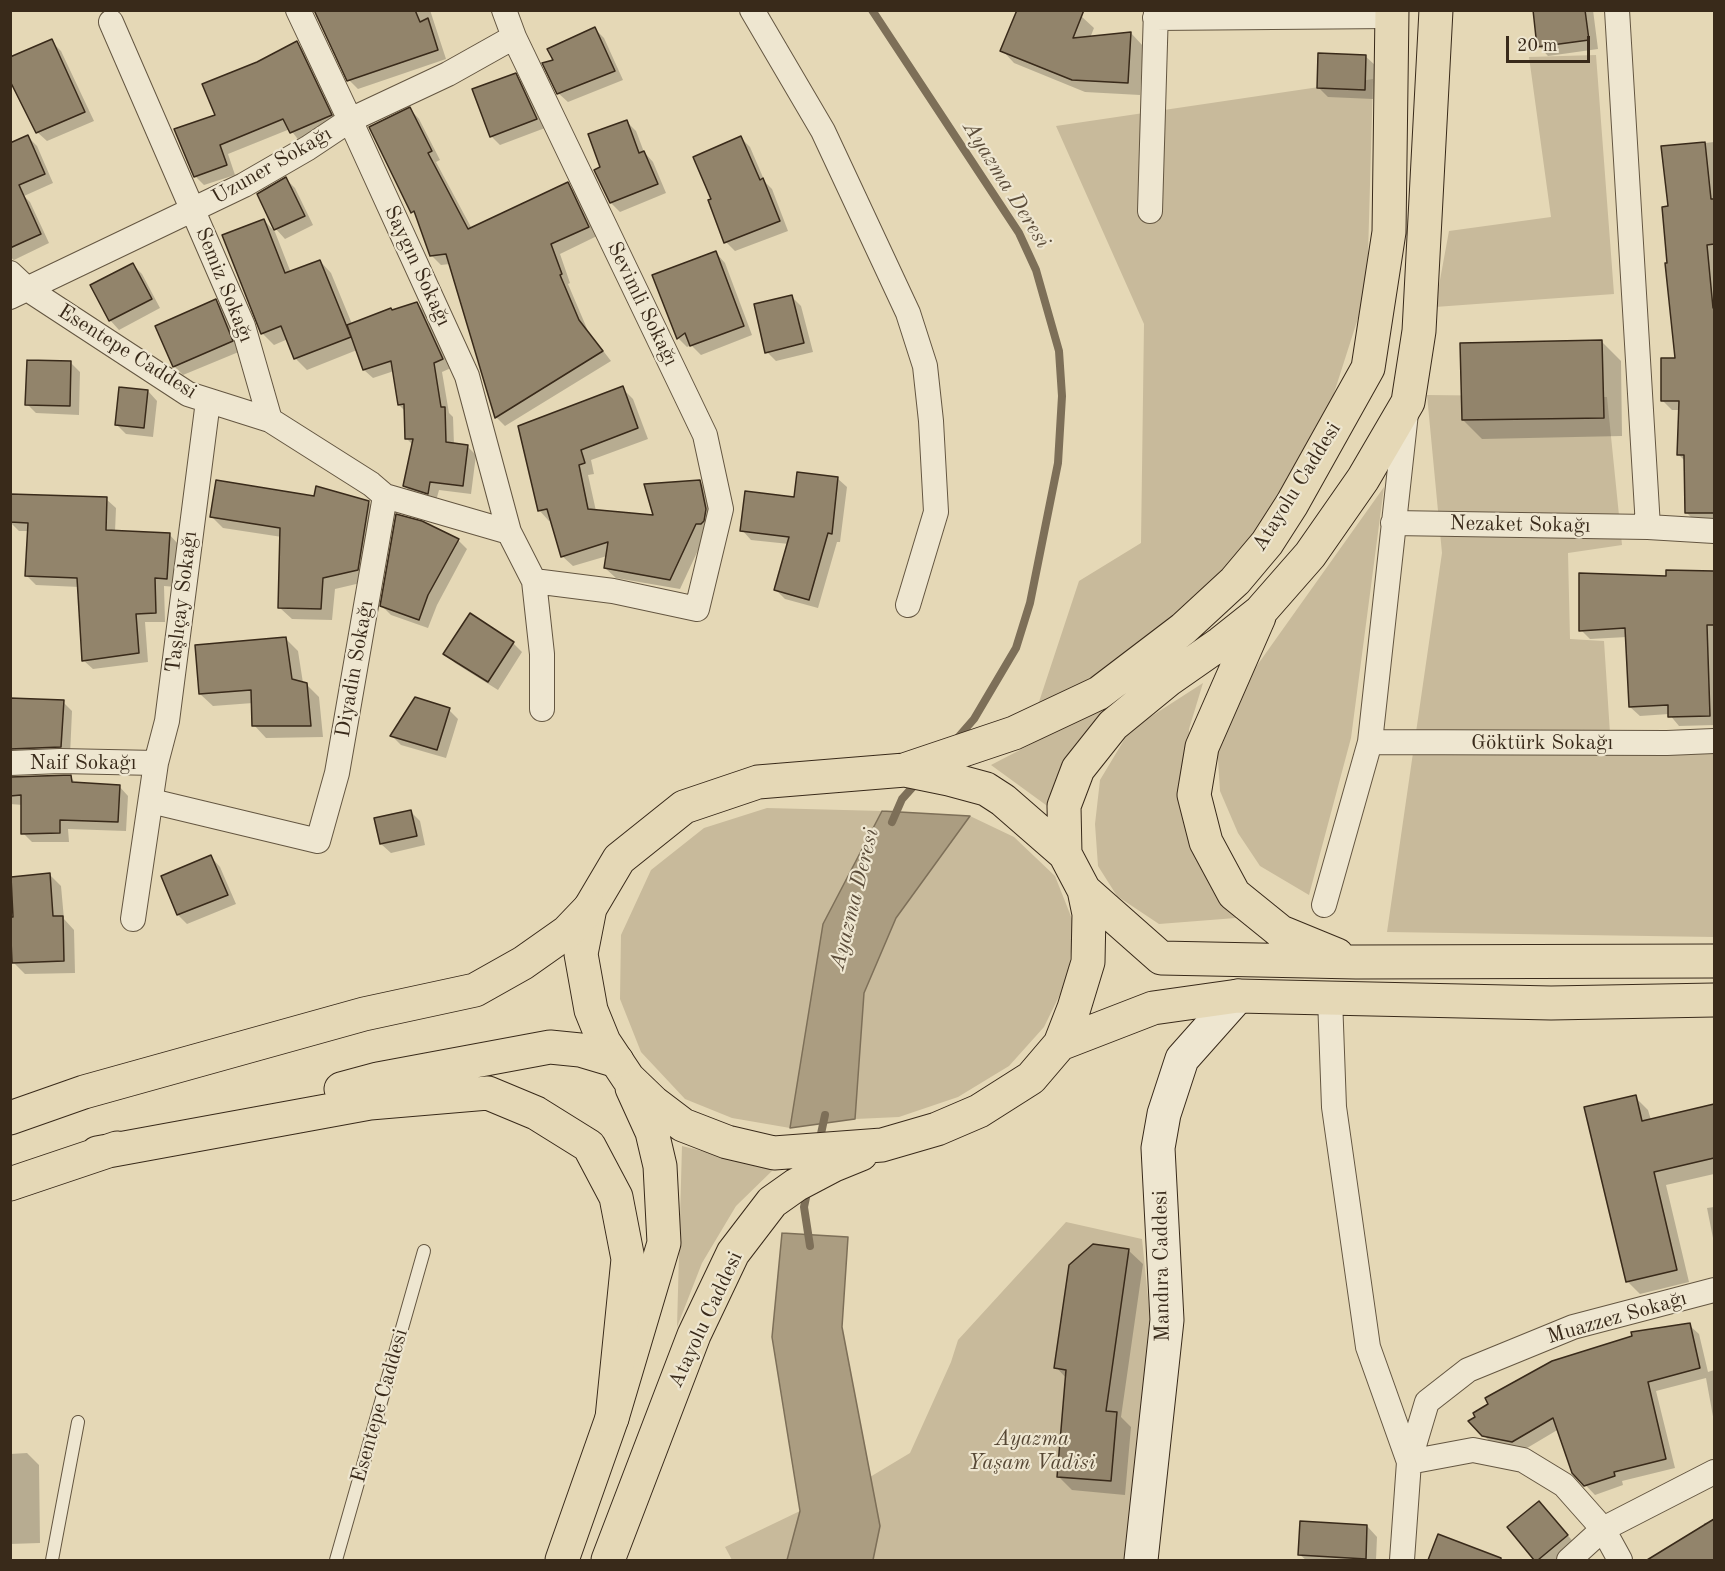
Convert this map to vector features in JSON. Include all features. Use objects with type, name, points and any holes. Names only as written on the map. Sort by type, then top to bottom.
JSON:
[{"type":"main road","name":"Atayolu Caddesi","points":[[1260,612],[1310,555],[1363,479],[1408,402],[1419,331],[1436,10]]},
{"type":"main road","name":"Atayolu Caddesi","points":[[905,770],[1014,733],[1099,693],[1183,629],[1235,581],[1267,543],[1292,504],[1368,368],[1389,232],[1392,13]]},
{"type":"main road","points":[[1065,854],[1064,806],[1078,770],[1113,725],[1168,680],[1260,612]]},
{"type":"main road","points":[[1260,612],[1202,747],[1194,795],[1206,842],[1234,894],[1281,932],[1356,962]]},
{"type":"main road","points":[[10,1118],[84,1092],[364,1014],[475,990],[524,963],[567,932],[590,908],[619,859],[684,807],[758,782],[905,770],[949,778],[986,789],[1003,800],[1065,854],[1084,890],[1089,914],[1088,962],[1074,1008],[1060,1044],[1031,1078],[979,1111],[937,1129],[882,1145],[774,1153],[728,1142],[683,1125],[654,1104],[622,1069],[580,1050],[550,1047],[378,1079],[97,1153],[10,1184]]},
{"type":"main road","points":[[1084,890],[1161,958],[1356,962],[1714,961]]},
{"type":"main road","points":[[559,1555],[612,1418],[664,1243],[660,1166],[652,1132],[622,1069],[604,1042],[591,1010],[581,954],[590,908]]},
{"type":"main road","points":[[1060,1044],[1153,1008],[1238,996],[1551,1002],[1714,1000]]},
{"type":"main road","points":[[97,1153],[370,1103],[488,1093],[536,1113],[589,1146],[616,1197],[628,1259],[612,1418]]},
{"type":"main road","name":"Atayolu Caddesi","points":[[608,1560],[694,1335],[733,1253],[772,1202],[796,1185],[834,1165],[882,1145]]},
{"type":"street","name":"Saygın Sokağı","points":[[298,10],[467,376],[509,532]]},
{"type":"street","name":"Sevimli Sokağı","points":[[504,10],[514,37],[705,435],[721,509],[697,609],[613,591],[534,581]]},
{"type":"street","points":[[752,10],[823,131],[909,313],[925,366],[931,421],[936,512],[908,605]]},
{"type":"street","points":[[1617,10],[1648,527]]},
{"type":"street","points":[[1150,212],[1156,14],[1392,13]]},
{"type":"street","name":"Semiz Sokağı","points":[[111,22],[243,326],[270,420]]},
{"type":"street","name":"Uzuner Sokağı","points":[[16,286],[193,210],[244,185],[350,120],[448,74],[514,37]]},
{"type":"street","name":"Esentepe Caddesi","points":[[16,286],[188,394],[270,420],[385,496],[509,532]]},
{"type":"street","name":"Taşlıçay Sokağı","points":[[133,919],[156,763],[167,721],[208,401]]},
{"type":"street","name":"Atayolu Caddesi","points":[[1324,905],[1370,742],[1408,402]]},
{"type":"street","name":"Diyadin Sokağı","points":[[151,801],[318,841],[337,773],[385,496]]},
{"type":"street","name":"Nezaket Sokağı","points":[[1393,523],[1648,527],[1714,531]]},
{"type":"street","points":[[509,532],[534,581],[542,654],[542,709]]},
{"type":"street","name":"Göktürk Sokağı","points":[[1370,742],[1667,743],[1714,741]]},
{"type":"street","name":"Naif Sokağı","points":[[10,763],[60,761],[156,763]]},
{"type":"street","name":"Mandıra Caddesi","points":[[1141,1560],[1167,1320],[1158,1148],[1164,1113],[1182,1059],[1238,996]]},
{"type":"street","points":[[1330,998],[1334,1107],[1368,1347],[1409,1462],[1402,1560]]},
{"type":"street","name":"Muazzez Sokağı","points":[[1409,1462],[1427,1401],[1468,1370],[1572,1327],[1714,1290]]},
{"type":"street","points":[[1409,1462],[1473,1450],[1523,1460],[1564,1485],[1603,1529],[1620,1560]]},
{"type":"street","points":[[1569,1560],[1603,1529],[1714,1472]]},
{"type":"lane","name":"Esentepe Caddesi","points":[[336,1560],[424,1251]]},
{"type":"lane","points":[[52,1560],[78,1422]]},
{"type":"green space","points":[[1596,55],[1614,294],[1435,307],[1449,231],[1551,217],[1529,57]]},
{"type":"green space","points":[[1373,79],[1367,290],[1327,415],[1276,511],[1175,622],[1035,714],[1079,581],[1141,543],[1144,324],[1056,126]]},
{"type":"green space","points":[[1427,395],[1607,397],[1622,545],[1568,553],[1570,639],[1604,641],[1611,749],[1714,747],[1714,937],[1387,932],[1442,553]]},
{"type":"green space","points":[[1384,487],[1351,738],[1309,895],[1260,866],[1238,833],[1220,791],[1217,744],[1241,688]]},
{"type":"green space","points":[[1203,683],[1189,729],[1188,788],[1199,846],[1274,915],[1159,924],[1117,896],[1098,866],[1095,824],[1100,780],[1130,730]]},
{"type":"green space","points":[[1122,697],[1050,808],[991,765]]},
{"type":"green space","points":[[767,808],[882,811],[823,924],[790,1128],[732,1118],[685,1099],[641,1052],[620,999],[621,935],[651,870],[704,828]]},
{"type":"green space","points":[[970,816],[1014,837],[1055,876],[1074,924],[1068,978],[1044,1027],[1009,1066],[958,1097],[899,1117],[855,1119],[864,993],[896,918]]},
{"type":"green space","points":[[682,1146],[774,1169],[736,1206],[702,1263],[677,1327]]},
{"type":"green space","name":"Ayazma Yaşam Vadisi","points":[[1066,1222],[1142,1239],[1153,1347],[1130,1560],[873,1560],[880,1526],[870,1477],[910,1453],[951,1362],[958,1340]]},
{"type":"green space","points":[[800,1511],[787,1560],[732,1560],[725,1547]]},
{"type":"water","points":[[882,811],[970,816],[896,918],[864,993],[855,1119],[790,1128],[823,924]]},
{"type":"water","points":[[782,1233],[848,1237],[842,1327],[880,1526],[873,1560],[787,1560],[800,1511],[772,1337]]},
{"type":"building","points":[[314,10],[415,10],[420,22],[428,18],[438,50],[347,81]]},
{"type":"building","points":[[1017,10],[1084,10],[1073,38],[1131,32],[1128,83],[1072,80],[1000,51]]},
{"type":"building","points":[[1533,10],[1585,10],[1589,40],[1537,47]]},
{"type":"building","points":[[595,27],[615,71],[557,94],[542,63],[553,60],[547,49]]},
{"type":"building","points":[[52,39],[85,112],[36,133],[10,81],[10,57]]},
{"type":"building","points":[[297,41],[332,115],[290,133],[283,119],[220,145],[227,165],[194,177],[174,129],[215,115],[202,84],[257,62]]},
{"type":"building","points":[[1318,53],[1366,55],[1365,90],[1317,88]]},
{"type":"building","points":[[516,73],[537,119],[490,137],[472,89]]},
{"type":"building","points":[[410,107],[432,151],[428,153],[468,229],[568,182],[589,227],[551,244],[562,274],[560,275],[579,320],[603,351],[495,418],[446,254],[430,256],[414,211],[411,213],[369,127]]},
{"type":"building","points":[[627,120],[639,153],[644,151],[658,184],[610,203],[594,170],[600,167],[588,134]]},
{"type":"building","points":[[28,135],[45,174],[19,185],[41,234],[10,248],[10,143]]},
{"type":"building","points":[[741,136],[760,180],[763,178],[780,221],[724,243],[708,200],[711,199],[693,157]]},
{"type":"building","points":[[1705,142],[1711,199],[1714,199],[1714,244],[1707,245],[1714,308],[1714,513],[1685,513],[1684,455],[1677,455],[1679,401],[1661,401],[1661,358],[1675,358],[1665,263],[1667,263],[1662,207],[1668,206],[1661,146]]},
{"type":"building","points":[[286,177],[305,216],[274,230],[257,194]]},
{"type":"building","points":[[264,219],[285,273],[320,260],[351,337],[294,359],[281,326],[261,334],[222,235]]},
{"type":"building","points":[[716,251],[744,326],[690,346],[685,333],[677,339],[652,275]]},
{"type":"building","points":[[133,263],[152,299],[109,321],[90,285]]},
{"type":"building","points":[[792,295],[804,343],[765,353],[754,304]]},
{"type":"building","points":[[216,299],[233,341],[173,367],[155,326]]},
{"type":"building","points":[[417,302],[443,359],[434,363],[441,407],[445,407],[446,442],[468,445],[463,486],[430,482],[428,494],[403,486],[413,439],[405,439],[404,404],[398,405],[391,361],[363,370],[347,325],[391,308],[392,310]]},
{"type":"building","points":[[1602,340],[1604,418],[1462,420],[1460,343]]},
{"type":"building","points":[[27,360],[71,361],[70,406],[25,405]]},
{"type":"building","points":[[623,386],[638,428],[581,450],[585,463],[579,465],[588,509],[653,515],[644,484],[700,480],[706,509],[704,521],[696,524],[670,580],[604,568],[608,542],[561,557],[547,509],[538,511],[518,426]]},
{"type":"building","points":[[119,387],[148,390],[144,428],[115,425]]},
{"type":"building","points":[[797,472],[838,477],[832,534],[828,533],[809,600],[774,590],[789,537],[740,531],[745,491],[794,497]]},
{"type":"building","points":[[216,480],[314,496],[316,486],[369,501],[358,570],[323,578],[321,609],[278,608],[280,528],[210,517]]},
{"type":"building","points":[[10,494],[107,497],[106,530],[170,533],[167,579],[155,578],[156,613],[136,614],[139,653],[82,661],[77,578],[25,576],[28,523],[10,522]]},
{"type":"building","points":[[396,514],[422,521],[459,539],[428,595],[419,620],[380,606]]},
{"type":"building","points":[[1666,570],[1714,571],[1714,625],[1707,625],[1710,716],[1668,717],[1668,705],[1629,707],[1625,628],[1579,631],[1579,573],[1666,576]]},
{"type":"building","points":[[470,613],[514,642],[488,682],[443,654]]},
{"type":"building","points":[[286,637],[292,679],[307,683],[311,726],[252,726],[251,690],[199,694],[195,645]]},
{"type":"building","points":[[415,697],[450,708],[437,750],[390,736]]},
{"type":"building","points":[[10,698],[64,700],[61,747],[10,749]]},
{"type":"building","points":[[71,775],[72,782],[120,785],[118,822],[60,820],[60,833],[21,834],[21,795],[10,796],[10,777]]},
{"type":"building","points":[[411,810],[417,836],[380,844],[374,818]]},
{"type":"building","points":[[211,855],[228,895],[177,915],[161,876]]},
{"type":"building","points":[[50,873],[53,916],[63,916],[64,961],[12,963],[11,877]]},
{"type":"building","points":[[1636,1095],[1642,1121],[1714,1104],[1714,1158],[1654,1172],[1677,1270],[1626,1282],[1584,1107]]},
{"type":"building","points":[[1093,1244],[1129,1249],[1106,1411],[1117,1412],[1111,1481],[1057,1477],[1066,1370],[1054,1368],[1069,1265]]},
{"type":"building","points":[[1690,1323],[1700,1368],[1648,1382],[1666,1459],[1614,1472],[1615,1476],[1584,1486],[1572,1473],[1553,1418],[1512,1442],[1482,1436],[1468,1421],[1475,1417],[1473,1413],[1488,1404],[1485,1398],[1552,1361],[1632,1336],[1631,1332]]},
{"type":"building","points":[[1539,1501],[1568,1535],[1538,1560],[1534,1560],[1507,1527]]},
{"type":"building","points":[[1714,1519],[1714,1560],[1647,1560]]},
{"type":"building","points":[[1300,1521],[1367,1525],[1366,1559],[1298,1555]]},
{"type":"building","points":[[1438,1534],[1501,1558],[1501,1560],[1428,1560]]},
{"type":"waterway","name":"Ayazma Deresi","points":[[872,10],[1019,233],[1036,270],[1059,351],[1062,396],[1058,463],[1030,603],[1016,648],[974,719],[954,742]]},
{"type":"waterway","name":"Ayazma Deresi","points":[[892,822],[902,799],[919,780]]},
{"type":"waterway","name":"Ayazma Deresi","points":[[819,1143],[825,1115]]},
{"type":"waterway","name":"Ayazma Deresi","points":[[808,1188],[804,1207],[810,1246]]}]
